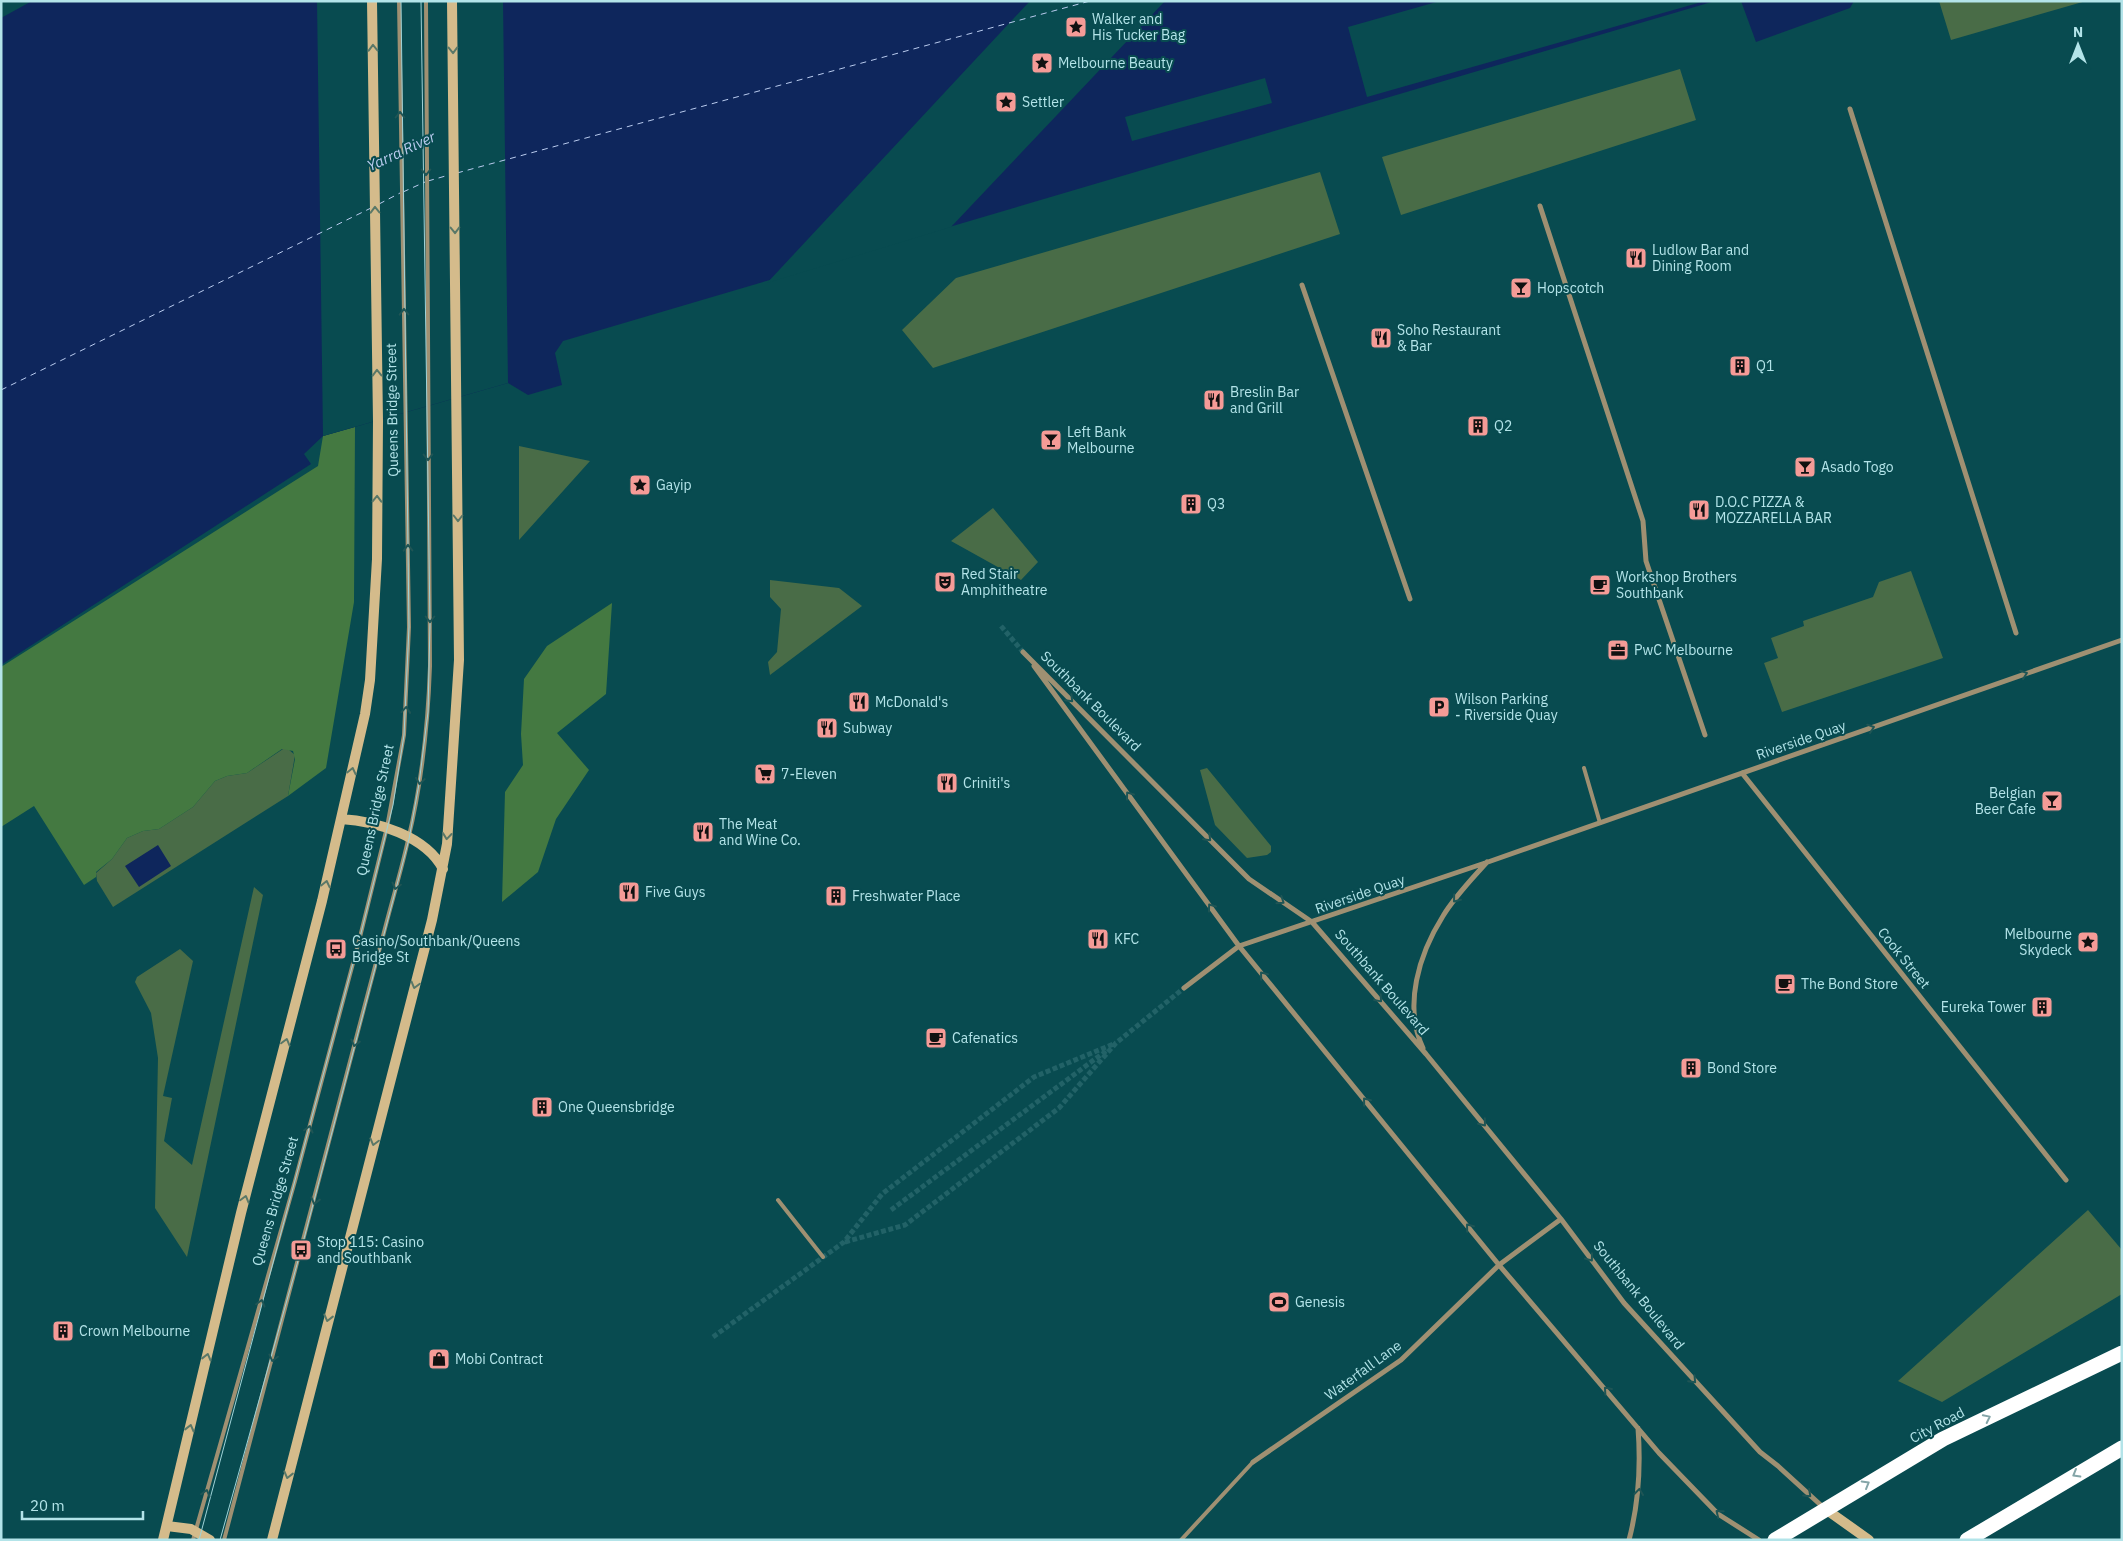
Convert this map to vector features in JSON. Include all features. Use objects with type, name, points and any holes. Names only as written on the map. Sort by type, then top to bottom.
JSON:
[{"type":"highway","name":"City Road","points":[[1775,1540],[1824,1508],[1943,1439],[2122,1354]]},
{"type":"highway","points":[[1967,1540],[2122,1448]]},
{"type":"street","name":"Queens Bridge Street","points":[[163,1540],[241,1213],[322,901],[365,714],[370,680],[376,559],[378,421],[372,1]]},
{"type":"street","points":[[272,1540],[432,920],[443,869],[449,814],[459,660],[452,1]]},
{"type":"street","points":[[1850,109],[2016,633]]},
{"type":"street","points":[[1540,206],[1642,521],[1646,562],[1704,734]]},
{"type":"street","points":[[1302,285],[1410,599]]},
{"type":"street","name":"Riverside Quay","points":[[1239,946],[1488,862],[2122,640]]},
{"type":"street","name":"Southbank Boulevard","points":[[1759,1540],[1718,1514],[1659,1453],[1499,1265],[1239,946],[1023,652],[1249,879],[1312,922],[1426,1054],[1561,1219],[1624,1303],[1660,1344],[1760,1452],[1824,1508],[1869,1540]]},
{"type":"street","name":"Cook Street","points":[[1742,773],[2066,1180]]},
{"type":"street","points":[[341,819],[368,821],[387,827],[432,852],[443,869]]},
{"type":"street","points":[[1426,1054],[1415,1027],[1413,1011],[1414,994],[1425,951],[1443,916],[1488,862]]},
{"type":"street","points":[[1184,988],[1239,946]]},
{"type":"street","name":"Waterfall Lane","points":[[1253,1462],[1400,1360],[1499,1265],[1561,1219]]},
{"type":"street","points":[[1629,1540],[1641,1468],[1638,1427]]},
{"type":"street","points":[[167,1526],[210,1540]]},
{"type":"lane","name":"Queens Bridge Street","points":[[194,1535],[295,1181],[387,827],[404,735],[408,679],[406,413],[399,1]]},
{"type":"lane","points":[[224,1540],[409,839],[419,784],[428,712],[430,623],[427,408],[426,1]]},
{"type":"lane","points":[[1584,768],[1600,823]]},
{"type":"lane","points":[[778,1200],[823,1257]]},
{"type":"lane","points":[[1181,1540],[1253,1462]]},
{"type":"green space","points":[[1939,1],[2086,1],[1951,40]]},
{"type":"green space","points":[[1680,69],[1696,120],[1401,215],[1382,157]]},
{"type":"green space","points":[[1320,172],[1340,234],[933,368],[902,330],[956,278]]},
{"type":"green space","points":[[355,427],[354,602],[326,768],[288,796],[295,759],[293,751],[282,749],[247,773],[227,776],[215,781],[193,807],[159,829],[143,831],[127,838],[112,859],[96,872],[96,877],[84,885],[34,806],[1,827],[1,667],[318,466],[323,436]]},
{"type":"green space","points":[[519,446],[590,461],[519,540]]},
{"type":"green space","points":[[993,508],[1038,562],[1021,580],[951,541]]},
{"type":"green space","points":[[1911,571],[1943,658],[1782,712],[1764,663],[1778,658],[1771,638],[1804,626],[1803,621],[1873,597],[1879,582]]},
{"type":"green space","points":[[770,580],[839,588],[862,606],[770,675],[768,662],[777,652],[781,609],[770,597]]},
{"type":"green space","points":[[612,603],[606,694],[557,733],[589,770],[556,819],[538,872],[502,902],[505,792],[523,765],[521,734],[524,679],[547,646]]},
{"type":"green space","points":[[283,749],[288,749],[295,755],[288,796],[113,907],[97,881],[96,873],[112,859],[127,838],[143,831],[159,829],[193,807],[215,781],[227,776],[247,773]]},
{"type":"green space","points":[[1207,768],[1271,846],[1271,852],[1267,855],[1247,858],[1215,825],[1200,770]]},
{"type":"green space","points":[[254,887],[263,895],[187,1257],[155,1208],[158,1058],[151,1013],[135,982],[137,977],[180,949],[193,961],[163,1096],[172,1098],[164,1141],[192,1165]]},
{"type":"green space","points":[[2088,1210],[2122,1250],[2122,1294],[1942,1402],[1898,1381]]},
{"type":"water","name":"Yarra River","points":[[32,1],[1715,1],[563,341],[555,353],[562,385],[528,395],[508,383],[323,436],[304,454],[311,464],[1,665],[1,18]]},
{"type":"water","points":[[1741,1],[1854,1],[1850,8],[1756,42]]},
{"type":"water","points":[[158,845],[171,866],[139,887],[125,866]]},
{"type":"pier","points":[[317,1],[503,1],[508,383],[323,436]]},
{"type":"pier","points":[[1030,1],[1165,1],[951,227],[767,283]]},
{"type":"pier","points":[[1440,1],[1705,1],[1367,97],[1348,27]]},
{"type":"pier","points":[[1265,78],[1272,103],[1132,141],[1125,117]]},
{"type":"ferry route","points":[[457,173],[1090,1]]},
{"type":"ferry route","points":[[428,181],[449,175]]},
{"type":"ferry route","points":[[403,192],[425,182]]},
{"type":"ferry route","points":[[379,204],[400,193]]},
{"type":"ferry route","points":[[1,390],[371,208]]},
{"type":"tunnel","points":[[1001,626],[1023,652]]},
{"type":"tunnel","points":[[845,1242],[905,1225],[1059,1108],[1116,1043],[1184,988]]},
{"type":"tunnel","points":[[713,1337],[844,1242],[882,1194],[1034,1077],[1116,1043]]},
{"type":"tunnel","points":[[891,1210],[1106,1051]]},
{"type":"tram line","points":[[199,1540],[360,937],[393,805],[404,735],[409,627],[401,1]]},
{"type":"tram line","points":[[220,1540],[301,1250],[409,839],[419,784],[428,712],[430,623],[421,1]]},
{"type":"place","name":"Walker and His Tucker Bag","points":[[1076,27]]},
{"type":"place","name":"Melbourne Beauty","points":[[1042,63]]},
{"type":"place","name":"Settler","points":[[1006,102]]},
{"type":"place","name":"Ludlow Bar and Dining Room","points":[[1636,258]]},
{"type":"place","name":"Hopscotch","points":[[1521,288]]},
{"type":"place","name":"Soho Restaurant & Bar","points":[[1381,338]]},
{"type":"place","name":"Q1","points":[[1740,366]]},
{"type":"place","name":"Breslin Bar and Grill","points":[[1214,400]]},
{"type":"place","name":"Q2","points":[[1478,426]]},
{"type":"place","name":"Left Bank Melbourne","points":[[1051,440]]},
{"type":"place","name":"Asado Togo","points":[[1805,467]]},
{"type":"place","name":"Gayip","points":[[640,485]]},
{"type":"place","name":"Q3","points":[[1191,504]]},
{"type":"place","name":"D.O.C PIZZA & MOZZARELLA BAR","points":[[1699,510]]},
{"type":"place","name":"Red Stair Amphitheatre","points":[[945,582]]},
{"type":"place","name":"Workshop Brothers Southbank","points":[[1600,585]]},
{"type":"place","name":"PwC Melbourne","points":[[1618,650]]},
{"type":"place","name":"McDonald's","points":[[859,702]]},
{"type":"place","name":"Wilson Parking - Riverside Quay","points":[[1439,707]]},
{"type":"place","name":"Subway","points":[[827,728]]},
{"type":"place","name":"7-Eleven","points":[[765,774]]},
{"type":"place","name":"Criniti's","points":[[947,783]]},
{"type":"place","name":"Belgian Beer Cafe","points":[[2052,801]]},
{"type":"place","name":"The Meat and Wine Co.","points":[[703,832]]},
{"type":"place","name":"Five Guys","points":[[629,892]]},
{"type":"place","name":"Freshwater Place","points":[[836,896]]},
{"type":"place","name":"KFC","points":[[1098,939]]},
{"type":"place","name":"Melbourne Skydeck","points":[[2088,942]]},
{"type":"place","name":"Casino/Southbank/Queens Bridge St","points":[[336,949]]},
{"type":"place","name":"The Bond Store","points":[[1785,984]]},
{"type":"place","name":"Eureka Tower","points":[[2042,1007]]},
{"type":"place","name":"Cafenatics","points":[[936,1038]]},
{"type":"place","name":"Bond Store","points":[[1691,1068]]},
{"type":"place","name":"One Queensbridge","points":[[542,1107]]},
{"type":"place","name":"Stop 115: Casino and Southbank","points":[[301,1250]]},
{"type":"place","name":"Genesis","points":[[1279,1302]]},
{"type":"place","name":"Crown Melbourne","points":[[63,1331]]},
{"type":"place","name":"Mobi Contract","points":[[439,1359]]}]
